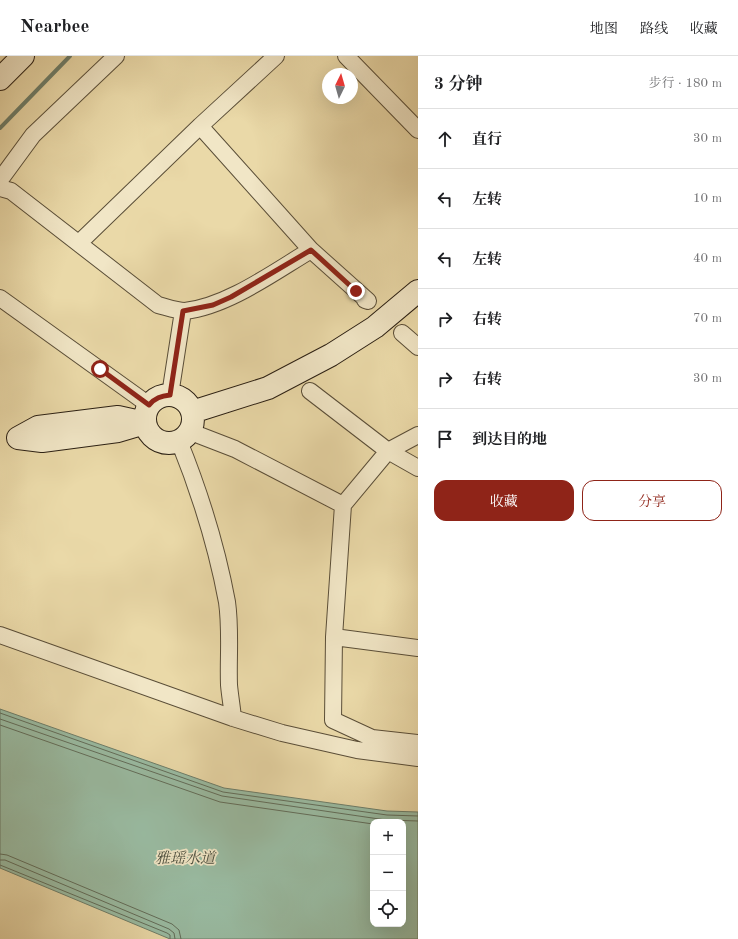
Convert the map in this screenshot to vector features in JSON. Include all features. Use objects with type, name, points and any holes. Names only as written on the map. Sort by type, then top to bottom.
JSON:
[{"type":"street","points":[[0,79],[23,56]]},
{"type":"street","points":[[0,180],[33,135],[116,56]]},
{"type":"street","points":[[79,243],[200,126],[276,56]]},
{"type":"street","points":[[346,56],[418,130]]},
{"type":"street","points":[[200,126],[311,250],[368,301],[364,300]]},
{"type":"street","points":[[0,188],[11,191],[158,305],[183,311],[213,305],[231,297],[311,250]]},
{"type":"street","points":[[233,718],[229,685],[230,650],[227,604],[204,510],[187,428],[190,407],[185,400],[178,396],[162,396],[154,400],[147,414],[149,433],[155,439],[163,443],[171,444],[187,428],[332,355],[374,327],[418,291]]},
{"type":"street","points":[[0,298],[147,414]]},
{"type":"street","points":[[170,395],[183,311]]},
{"type":"street","points":[[402,334],[418,347]]},
{"type":"street","points":[[310,391],[388,451],[418,468]]},
{"type":"street","points":[[9,439],[38,428],[147,414]]},
{"type":"street","points":[[187,428],[235,448],[343,505]]},
{"type":"street","points":[[418,435],[388,451],[343,505],[334,637],[333,720],[372,738],[418,743]]},
{"type":"street","points":[[0,635],[233,718],[282,733],[357,750],[418,758]]},
{"type":"street","points":[[334,637],[418,648]]},
{"type":"water","name":"雅瑶水道","points":[[0,709],[224,788],[387,811],[418,812],[418,939],[170,939],[0,868]]},
{"type":"waterway","points":[[0,128],[70,56]]},
{"type":"route","points":[[100,369],[149,405],[154,400],[162,396],[170,395],[183,311],[213,305],[231,297],[311,250],[356,291]]}]
